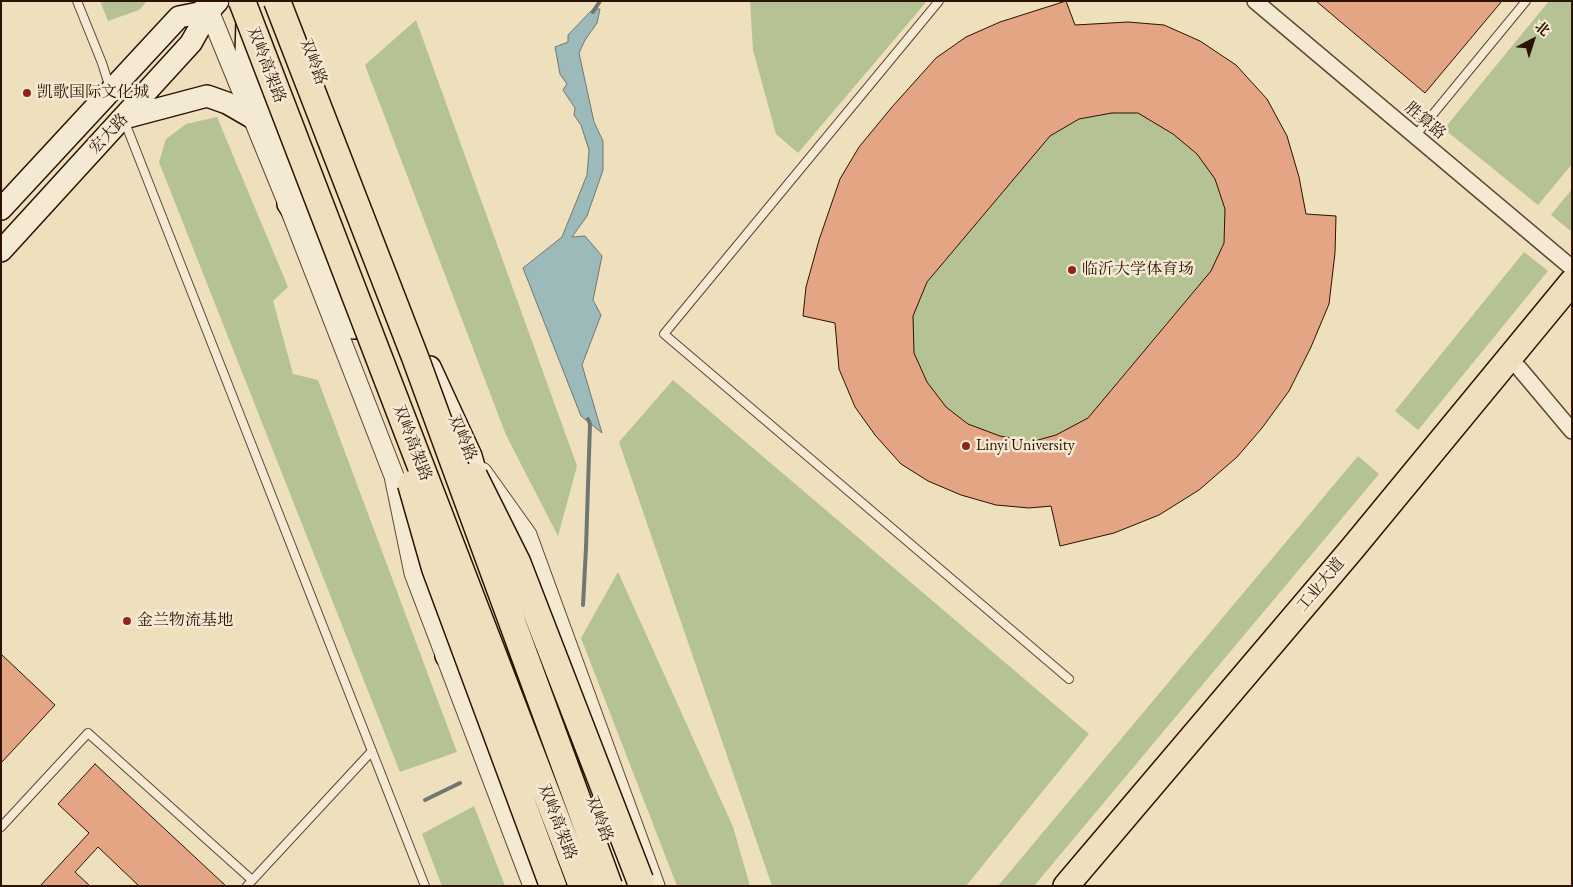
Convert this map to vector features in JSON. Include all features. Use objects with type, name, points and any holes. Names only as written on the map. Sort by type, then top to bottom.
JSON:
[{"type":"highway","name":"双岭高架路","points":[[242,1],[582,886]]},
{"type":"highway","name":"双岭高架路","points":[[277,1],[415,357],[609,886]]},
{"type":"highway","points":[[364,320],[435,568],[553,886]]},
{"type":"highway","points":[[415,357],[517,562],[640,884]]},
{"type":"main road","points":[[247,1],[246,54],[570,886]]},
{"type":"main road","name":"双岭路","points":[[277,1],[297,22],[422,348],[471,456],[515,603],[640,884]]},
{"type":"main road","name":"宏大路","points":[[1,209],[179,17],[211,4]]},
{"type":"main road","name":"宏大路","points":[[1,250],[191,43],[211,4]]},
{"type":"main road","points":[[124,118],[207,96],[227,102],[253,118]]},
{"type":"main road","points":[[288,204],[331,269]]},
{"type":"main road","name":"工业大道","points":[[1066,886],[1352,549],[1572,282]]},
{"type":"main road","name":"工业大道","points":[[1082,886],[1361,557],[1572,303]]},
{"type":"main road","points":[[446,656],[454,584]]},
{"type":"street","name":"胜算路","points":[[1255,1],[1572,268]]},
{"type":"street","points":[[211,4],[230,64],[288,204],[394,476],[414,573],[533,886]]},
{"type":"street","points":[[1519,368],[1572,431]]},
{"type":"street","points":[[471,456],[527,535],[640,884]]},
{"type":"lane","points":[[77,1],[102,63],[110,91]]},
{"type":"lane","points":[[939,1],[664,334],[1069,679]]},
{"type":"lane","points":[[1415,136],[1526,1]]},
{"type":"lane","points":[[124,118],[425,886]]},
{"type":"lane","points":[[1,827],[88,733],[249,883],[372,751]]},
{"type":"green space","points":[[100,1],[147,1],[139,10],[108,21]]},
{"type":"green space","points":[[750,1],[927,1],[798,153],[776,134],[753,50]]},
{"type":"green space","name":"临沂大学体育场","points":[[1066,1],[1075,25],[1128,22],[1164,25],[1200,41],[1236,65],[1267,99],[1287,136],[1299,177],[1306,214],[1336,216],[1335,253],[1329,304],[1311,347],[1237,457],[1199,490],[1159,515],[1114,533],[1060,546],[1051,507],[1029,508],[996,505],[961,495],[928,481],[901,464],[875,435],[855,407],[839,369],[835,323],[803,316],[806,287],[819,240],[840,179],[859,147],[892,107],[936,58],[966,37],[1000,22]]},
{"type":"green space","points":[[1549,1],[1572,1],[1572,164],[1538,205],[1444,129]]},
{"type":"green space","points":[[416,20],[577,466],[558,536],[506,435],[365,65]]},
{"type":"green space","points":[[217,117],[288,287],[273,301],[293,374],[318,380],[457,752],[400,772],[159,162],[166,139],[186,124]]},
{"type":"green space","points":[[1572,189],[1572,232],[1551,215]]},
{"type":"green space","points":[[1524,252],[1548,271],[1418,430],[1395,411]]},
{"type":"green space","points":[[673,380],[1089,734],[966,886],[772,886],[619,442]]},
{"type":"green space","points":[[1358,456],[1379,474],[1034,886],[998,886]]},
{"type":"green space","points":[[618,572],[733,827],[750,886],[677,886],[581,638]]},
{"type":"green space","points":[[474,806],[505,886],[442,886],[422,834]]},
{"type":"water","points":[[593,9],[600,9],[597,23],[585,40],[579,53],[594,122],[603,141],[603,170],[587,216],[572,237],[585,236],[602,256],[593,300],[601,315],[582,365],[602,433],[581,416],[523,268],[562,237],[587,175],[589,150],[581,125],[574,115],[575,108],[563,90],[567,84],[560,74],[555,47],[568,42],[568,35]]},
{"type":"building","name":"临沂大学体育场","points":[[1066,1],[1075,25],[1128,22],[1164,25],[1200,41],[1236,65],[1267,99],[1287,136],[1299,177],[1306,214],[1336,216],[1335,253],[1329,304],[1311,347],[1289,391],[1262,428],[1237,457],[1199,490],[1159,515],[1114,533],[1060,546],[1051,506],[1029,508],[996,505],[961,495],[928,481],[901,464],[875,435],[855,407],[839,369],[835,323],[803,316],[806,287],[819,240],[840,179],[859,147],[936,58],[966,37],[1000,22]],"holes":[[[1112,113],[1138,113],[1173,134],[1197,154],[1215,179],[1225,209],[1224,243],[1211,271],[1088,418],[1056,435],[1031,442],[1000,436],[968,424],[946,407],[927,382],[914,353],[913,316],[927,282],[1050,136],[1079,119]]]},
{"type":"building","points":[[1316,1],[1502,1],[1425,93]]},
{"type":"building","points":[[1,654],[55,705],[1,763]]},
{"type":"building","points":[[95,764],[226,886],[139,886],[98,847],[75,872],[90,886],[40,886],[89,833],[58,804]]},
{"type":"waterway","points":[[593,12],[600,1]]},
{"type":"waterway","points":[[583,605],[590,424],[588,419]]},
{"type":"waterway","points":[[425,800],[460,783]]},
{"type":"place","name":"凯歌国际文化城","points":[[27,93]]},
{"type":"place","name":"临沂大学体育场","points":[[1072,270]]},
{"type":"place","name":"Linyi University","points":[[966,446]]},
{"type":"place","name":"金兰物流基地","points":[[127,621]]}]
